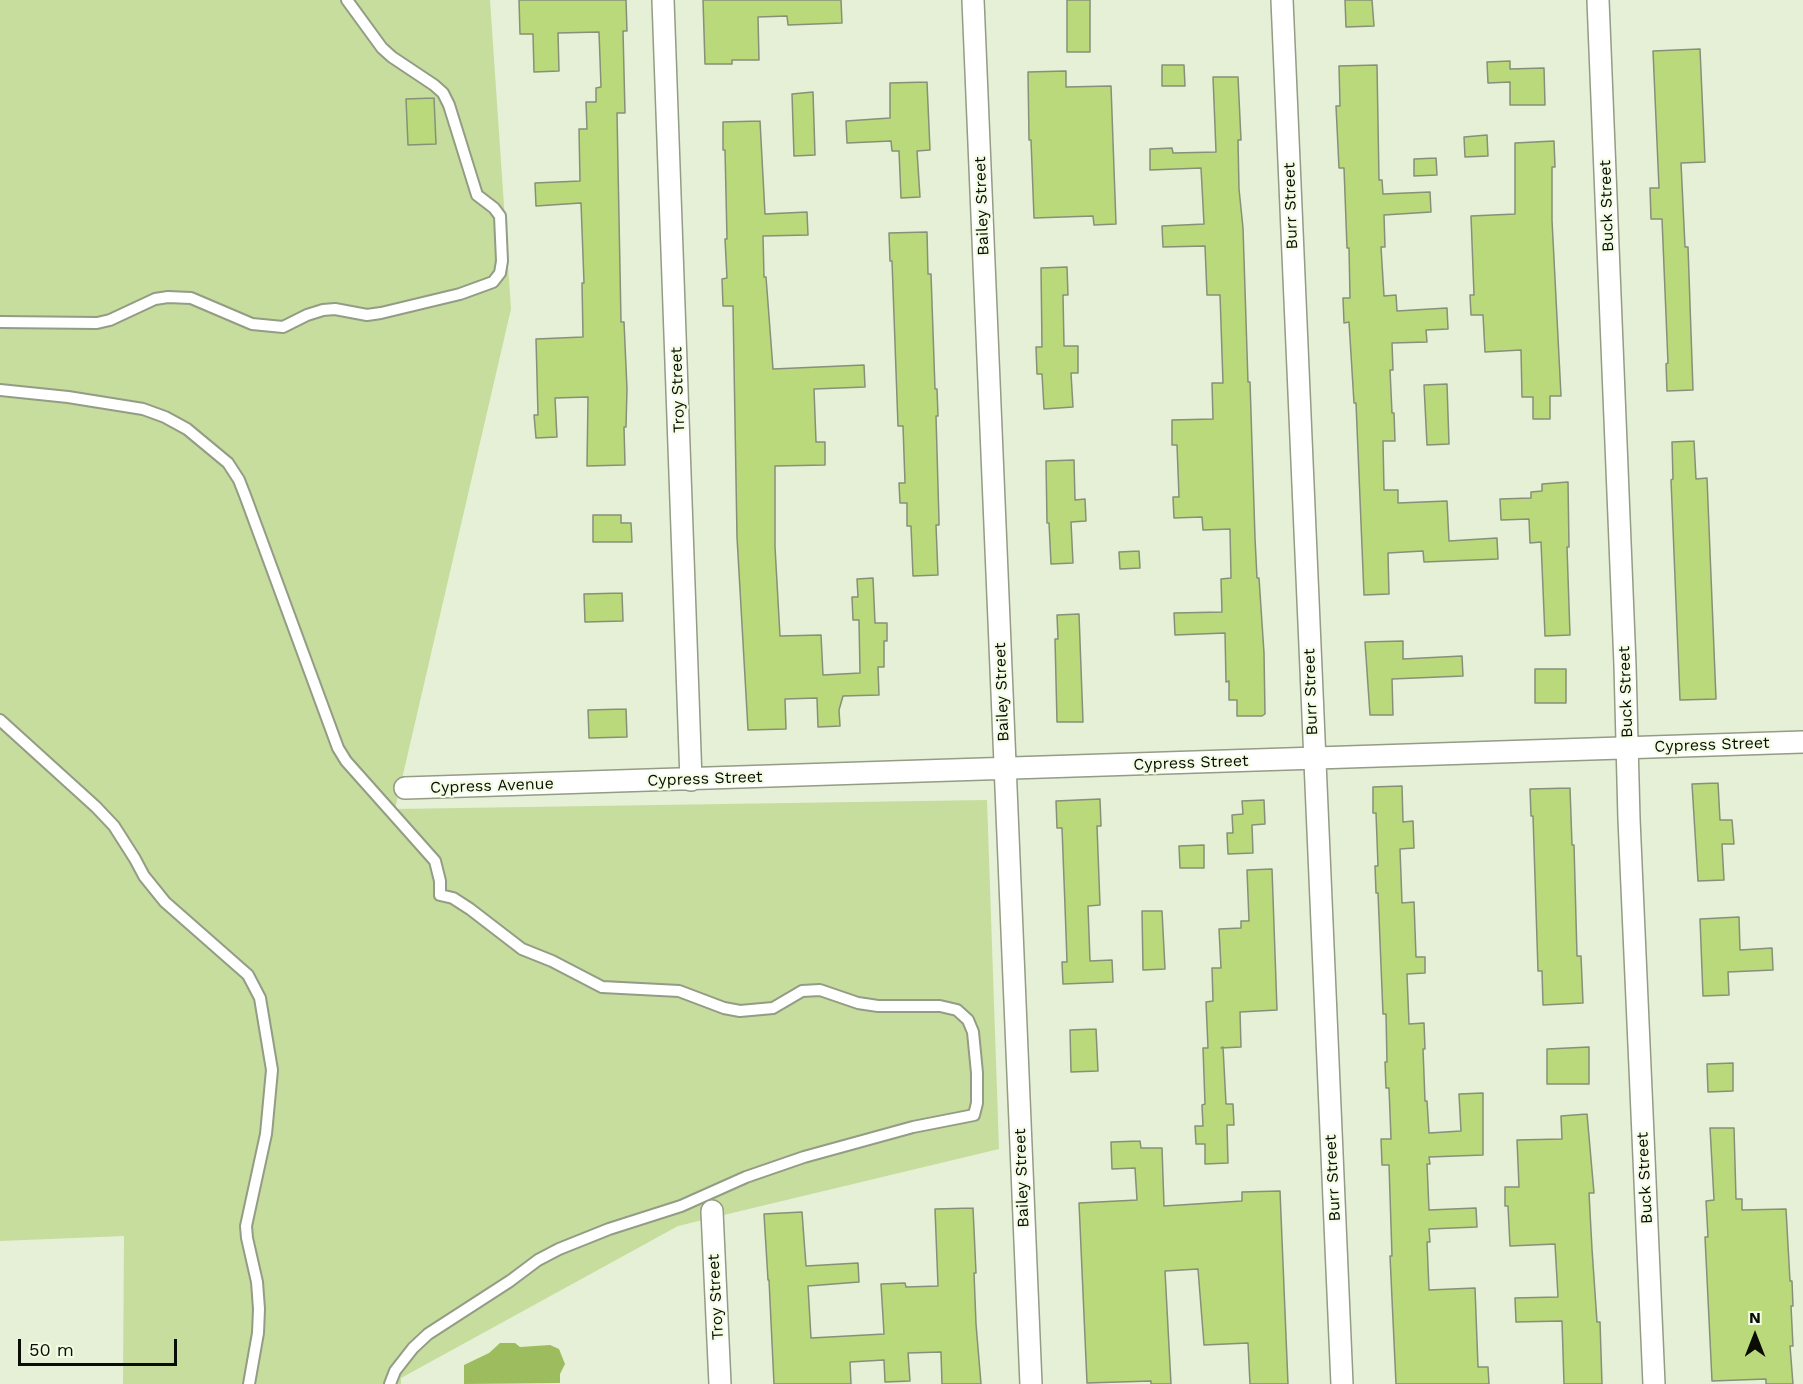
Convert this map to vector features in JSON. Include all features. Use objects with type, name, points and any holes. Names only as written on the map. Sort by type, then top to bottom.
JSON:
[{"type":"street","name":"Troy Street","points":[[663,0],[691,780]]},
{"type":"street","name":"Bailey Street","points":[[973,0],[1031,1384]]},
{"type":"street","name":"Burr Street","points":[[1282,0],[1342,1384]]},
{"type":"street","name":"Buck Street","points":[[1598,0],[1654,1384]]},
{"type":"street","name":"Cypress Street","points":[[578,783],[1803,742]]},
{"type":"street","name":"Cypress Avenue","points":[[405,788],[578,783]]},
{"type":"street","name":"Troy Street","points":[[712,1211],[720,1384]]},
{"type":"lane","points":[[0,322],[97,323],[155,299],[168,297],[191,298],[252,324],[283,327],[323,310],[335,309],[367,315],[381,314],[460,294],[493,282],[500,273],[502,261],[500,216],[494,208],[477,195],[449,105],[434,85],[382,48],[347,0]]},
{"type":"lane","points":[[0,390],[68,397],[143,409],[165,417],[187,429],[228,463],[242,489],[338,748],[346,761],[435,861],[441,881],[440,895],[453,898],[470,909],[522,949],[602,987],[679,991],[724,1008],[740,1011],[773,1008],[802,991],[820,990],[858,1003],[878,1006],[940,1006],[957,1010],[968,1020],[973,1032],[977,1073],[977,1103],[974,1115],[913,1127],[804,1157],[746,1177],[692,1202],[618,1226],[559,1249],[538,1260],[428,1334],[413,1348],[390,1384]]},
{"type":"lane","points":[[0,720],[96,807],[125,842],[144,876],[160,896],[248,975],[260,998],[272,1070],[266,1134],[246,1226],[259,1302],[258,1333],[249,1384]]},
{"type":"shaded area","points":[[0,0],[490,0],[511,309],[395,809],[987,800],[999,1149],[678,1226],[401,1378],[401,1384],[123,1384],[124,1236],[0,1241]]},
{"type":"shaded area","points":[[500,1343],[515,1343],[520,1347],[550,1345],[559,1349],[565,1364],[560,1374],[560,1383],[464,1384],[464,1365],[489,1353]]},
{"type":"building","points":[[519,0],[626,0],[627,31],[623,31],[625,113],[617,113],[621,322],[624,322],[627,389],[626,427],[624,427],[625,465],[587,466],[588,397],[555,398],[557,437],[536,438],[534,415],[538,415],[536,339],[583,337],[582,283],[584,283],[581,203],[536,206],[535,183],[580,181],[579,129],[587,129],[586,102],[596,102],[596,88],[601,87],[599,32],[558,33],[559,71],[534,72],[533,34],[520,34]]},
{"type":"building","points":[[703,0],[841,0],[842,23],[788,25],[787,16],[758,17],[759,60],[732,60],[732,64],[705,64]]},
{"type":"building","points":[[1067,0],[1090,0],[1090,52],[1067,52]]},
{"type":"building","points":[[1345,0],[1372,0],[1374,26],[1346,27]]},
{"type":"building","points":[[1700,49],[1705,162],[1681,163],[1685,247],[1688,247],[1693,390],[1667,391],[1666,364],[1668,363],[1662,219],[1651,219],[1650,188],[1659,188],[1653,51]]},
{"type":"building","points":[[1510,61],[1510,69],[1544,68],[1545,105],[1510,105],[1510,82],[1488,83],[1487,62]]},
{"type":"building","points":[[1162,65],[1184,65],[1185,86],[1162,86]]},
{"type":"building","points":[[1377,65],[1379,180],[1382,180],[1383,194],[1430,192],[1431,212],[1384,215],[1385,247],[1381,247],[1384,296],[1396,295],[1397,311],[1447,308],[1448,329],[1426,330],[1427,342],[1392,343],[1393,370],[1390,370],[1395,441],[1383,441],[1384,490],[1398,490],[1398,503],[1447,501],[1449,541],[1497,538],[1498,559],[1424,562],[1423,551],[1388,553],[1389,594],[1364,595],[1356,403],[1354,403],[1349,322],[1344,323],[1343,298],[1350,298],[1349,248],[1347,248],[1344,168],[1339,168],[1336,106],[1340,106],[1339,66]]},
{"type":"building","points":[[1066,71],[1066,87],[1111,86],[1116,224],[1094,225],[1093,216],[1034,218],[1028,72]]},
{"type":"building","points":[[1213,77],[1238,77],[1241,140],[1238,140],[1239,189],[1243,228],[1257,578],[1259,578],[1264,653],[1265,714],[1262,716],[1237,716],[1237,700],[1229,700],[1229,681],[1226,682],[1225,633],[1175,635],[1174,613],[1222,612],[1221,579],[1231,578],[1230,529],[1203,530],[1202,517],[1174,518],[1173,497],[1179,497],[1177,445],[1172,445],[1172,420],[1213,419],[1212,383],[1223,383],[1220,295],[1207,295],[1205,246],[1163,247],[1162,226],[1204,224],[1201,168],[1150,170],[1150,149],[1172,148],[1173,153],[1216,152]]},
{"type":"building","points":[[927,82],[930,150],[917,151],[920,197],[901,198],[899,151],[892,151],[891,141],[847,143],[846,121],[890,118],[890,83]]},
{"type":"building","points":[[813,92],[815,155],[794,156],[792,94]]},
{"type":"building","points":[[434,98],[436,144],[408,145],[406,99]]},
{"type":"building","points":[[760,121],[765,214],[807,212],[808,235],[763,236],[764,277],[766,277],[773,369],[864,365],[865,387],[814,389],[816,442],[825,442],[825,465],[775,466],[775,547],[780,636],[821,635],[823,675],[860,673],[859,620],[853,620],[852,597],[858,597],[857,579],[873,578],[875,623],[887,623],[884,667],[878,667],[879,695],[843,696],[839,710],[840,726],[818,727],[817,698],[785,699],[786,729],[748,730],[737,537],[733,306],[723,306],[722,279],[727,278],[725,239],[727,239],[723,122]]},
{"type":"building","points":[[1487,135],[1488,156],[1465,157],[1464,137]]},
{"type":"building","points":[[1554,141],[1552,220],[1561,396],[1550,396],[1550,419],[1533,419],[1533,397],[1522,397],[1521,350],[1485,352],[1483,315],[1471,315],[1470,295],[1474,295],[1471,216],[1515,214],[1515,143]]},
{"type":"building","points":[[1436,158],[1437,175],[1414,176],[1414,159]]},
{"type":"building","points":[[927,232],[938,416],[936,416],[939,525],[936,525],[938,575],[913,576],[911,526],[907,526],[907,503],[900,503],[899,483],[905,483],[903,426],[898,426],[889,233]]},
{"type":"building","points":[[1067,267],[1068,295],[1063,295],[1064,346],[1078,346],[1078,373],[1071,373],[1073,407],[1044,409],[1042,374],[1037,374],[1036,347],[1042,347],[1041,268]]},
{"type":"building","points":[[1447,384],[1449,444],[1427,445],[1424,385]]},
{"type":"building","points":[[1694,441],[1696,479],[1707,478],[1716,699],[1680,700],[1671,480],[1673,479],[1672,442]]},
{"type":"building","points":[[1074,460],[1075,500],[1085,499],[1086,521],[1071,522],[1073,563],[1051,564],[1049,523],[1047,523],[1046,461]]},
{"type":"building","points":[[1568,482],[1569,547],[1567,547],[1570,635],[1545,636],[1541,542],[1530,543],[1529,519],[1501,520],[1500,499],[1531,498],[1531,492],[1542,491],[1542,484]]},
{"type":"building","points":[[593,515],[621,515],[621,523],[631,523],[632,542],[593,542]]},
{"type":"building","points":[[1139,551],[1140,568],[1120,569],[1119,552]]},
{"type":"building","points":[[622,593],[623,621],[585,622],[584,594]]},
{"type":"building","points":[[1079,614],[1083,722],[1057,722],[1055,639],[1058,639],[1057,615]]},
{"type":"building","points":[[1403,641],[1403,659],[1462,656],[1463,676],[1392,679],[1393,715],[1370,715],[1365,642]]},
{"type":"building","points":[[1535,669],[1566,669],[1566,703],[1535,703]]},
{"type":"building","points":[[626,709],[627,737],[589,738],[588,710]]},
{"type":"building","points":[[1718,783],[1720,820],[1732,820],[1734,844],[1722,844],[1724,880],[1698,881],[1692,784]]},
{"type":"building","points":[[1402,786],[1403,822],[1413,821],[1414,848],[1400,849],[1402,903],[1414,902],[1416,957],[1425,957],[1425,973],[1407,974],[1409,1024],[1424,1023],[1425,1101],[1427,1101],[1429,1133],[1461,1131],[1459,1094],[1483,1093],[1483,1155],[1429,1157],[1430,1164],[1427,1164],[1429,1210],[1476,1208],[1477,1227],[1429,1229],[1430,1242],[1427,1242],[1429,1290],[1475,1288],[1478,1367],[1488,1367],[1489,1384],[1396,1384],[1390,1256],[1392,1256],[1389,1165],[1382,1165],[1381,1139],[1391,1139],[1389,1088],[1386,1088],[1386,1014],[1383,1014],[1378,893],[1376,893],[1375,866],[1378,866],[1373,787]]},
{"type":"building","points":[[1570,788],[1577,956],[1581,956],[1583,1003],[1543,1005],[1542,971],[1538,971],[1533,816],[1531,816],[1530,789]]},
{"type":"building","points":[[1100,799],[1101,826],[1097,826],[1100,905],[1088,906],[1090,961],[1112,960],[1113,982],[1063,984],[1062,962],[1067,962],[1065,906],[1062,828],[1057,828],[1056,801]]},
{"type":"building","points":[[1264,800],[1265,824],[1252,825],[1253,853],[1228,854],[1227,833],[1233,833],[1232,815],[1243,814],[1242,801]]},
{"type":"building","points":[[1204,845],[1204,868],[1180,868],[1179,846]]},
{"type":"building","points":[[1272,869],[1277,1010],[1240,1012],[1241,1047],[1223,1048],[1226,1104],[1233,1104],[1234,1125],[1227,1125],[1228,1163],[1205,1164],[1205,1144],[1196,1144],[1195,1126],[1203,1126],[1202,1105],[1205,1104],[1203,1048],[1208,1048],[1206,1002],[1213,1001],[1212,968],[1221,968],[1219,929],[1241,928],[1241,921],[1249,921],[1247,870]]},
{"type":"building","points":[[1142,911],[1162,911],[1165,969],[1143,970]]},
{"type":"building","points":[[1739,917],[1740,950],[1772,948],[1773,970],[1728,972],[1729,995],[1703,996],[1700,919]]},
{"type":"building","points":[[1096,1029],[1098,1071],[1071,1072],[1070,1030]]},
{"type":"building","points":[[1589,1047],[1589,1084],[1547,1084],[1547,1049]]},
{"type":"building","points":[[1733,1063],[1733,1091],[1708,1092],[1707,1064]]},
{"type":"building","points":[[1587,1114],[1594,1193],[1589,1193],[1597,1322],[1600,1322],[1602,1384],[1564,1384],[1562,1321],[1516,1322],[1515,1298],[1558,1297],[1555,1244],[1510,1246],[1505,1187],[1519,1187],[1517,1140],[1562,1139],[1561,1116]]},
{"type":"building","points":[[1710,1128],[1734,1128],[1736,1199],[1742,1199],[1742,1210],[1786,1209],[1793,1306],[1791,1306],[1793,1346],[1790,1346],[1793,1384],[1766,1384],[1766,1379],[1712,1381],[1705,1237],[1708,1237],[1706,1201],[1714,1200]]},
{"type":"building","points":[[1140,1141],[1141,1148],[1162,1148],[1164,1206],[1242,1201],[1242,1192],[1280,1191],[1288,1384],[1250,1384],[1248,1343],[1204,1345],[1198,1269],[1165,1271],[1171,1384],[1151,1384],[1151,1381],[1087,1383],[1079,1203],[1137,1200],[1135,1168],[1112,1169],[1111,1142]]},
{"type":"building","points":[[973,1208],[976,1324],[981,1384],[942,1384],[941,1352],[908,1353],[910,1381],[885,1382],[884,1360],[850,1362],[851,1384],[774,1384],[764,1214],[802,1212],[806,1266],[858,1263],[859,1282],[808,1286],[811,1338],[884,1334],[881,1284],[905,1283],[906,1287],[938,1286],[935,1209]]}]
